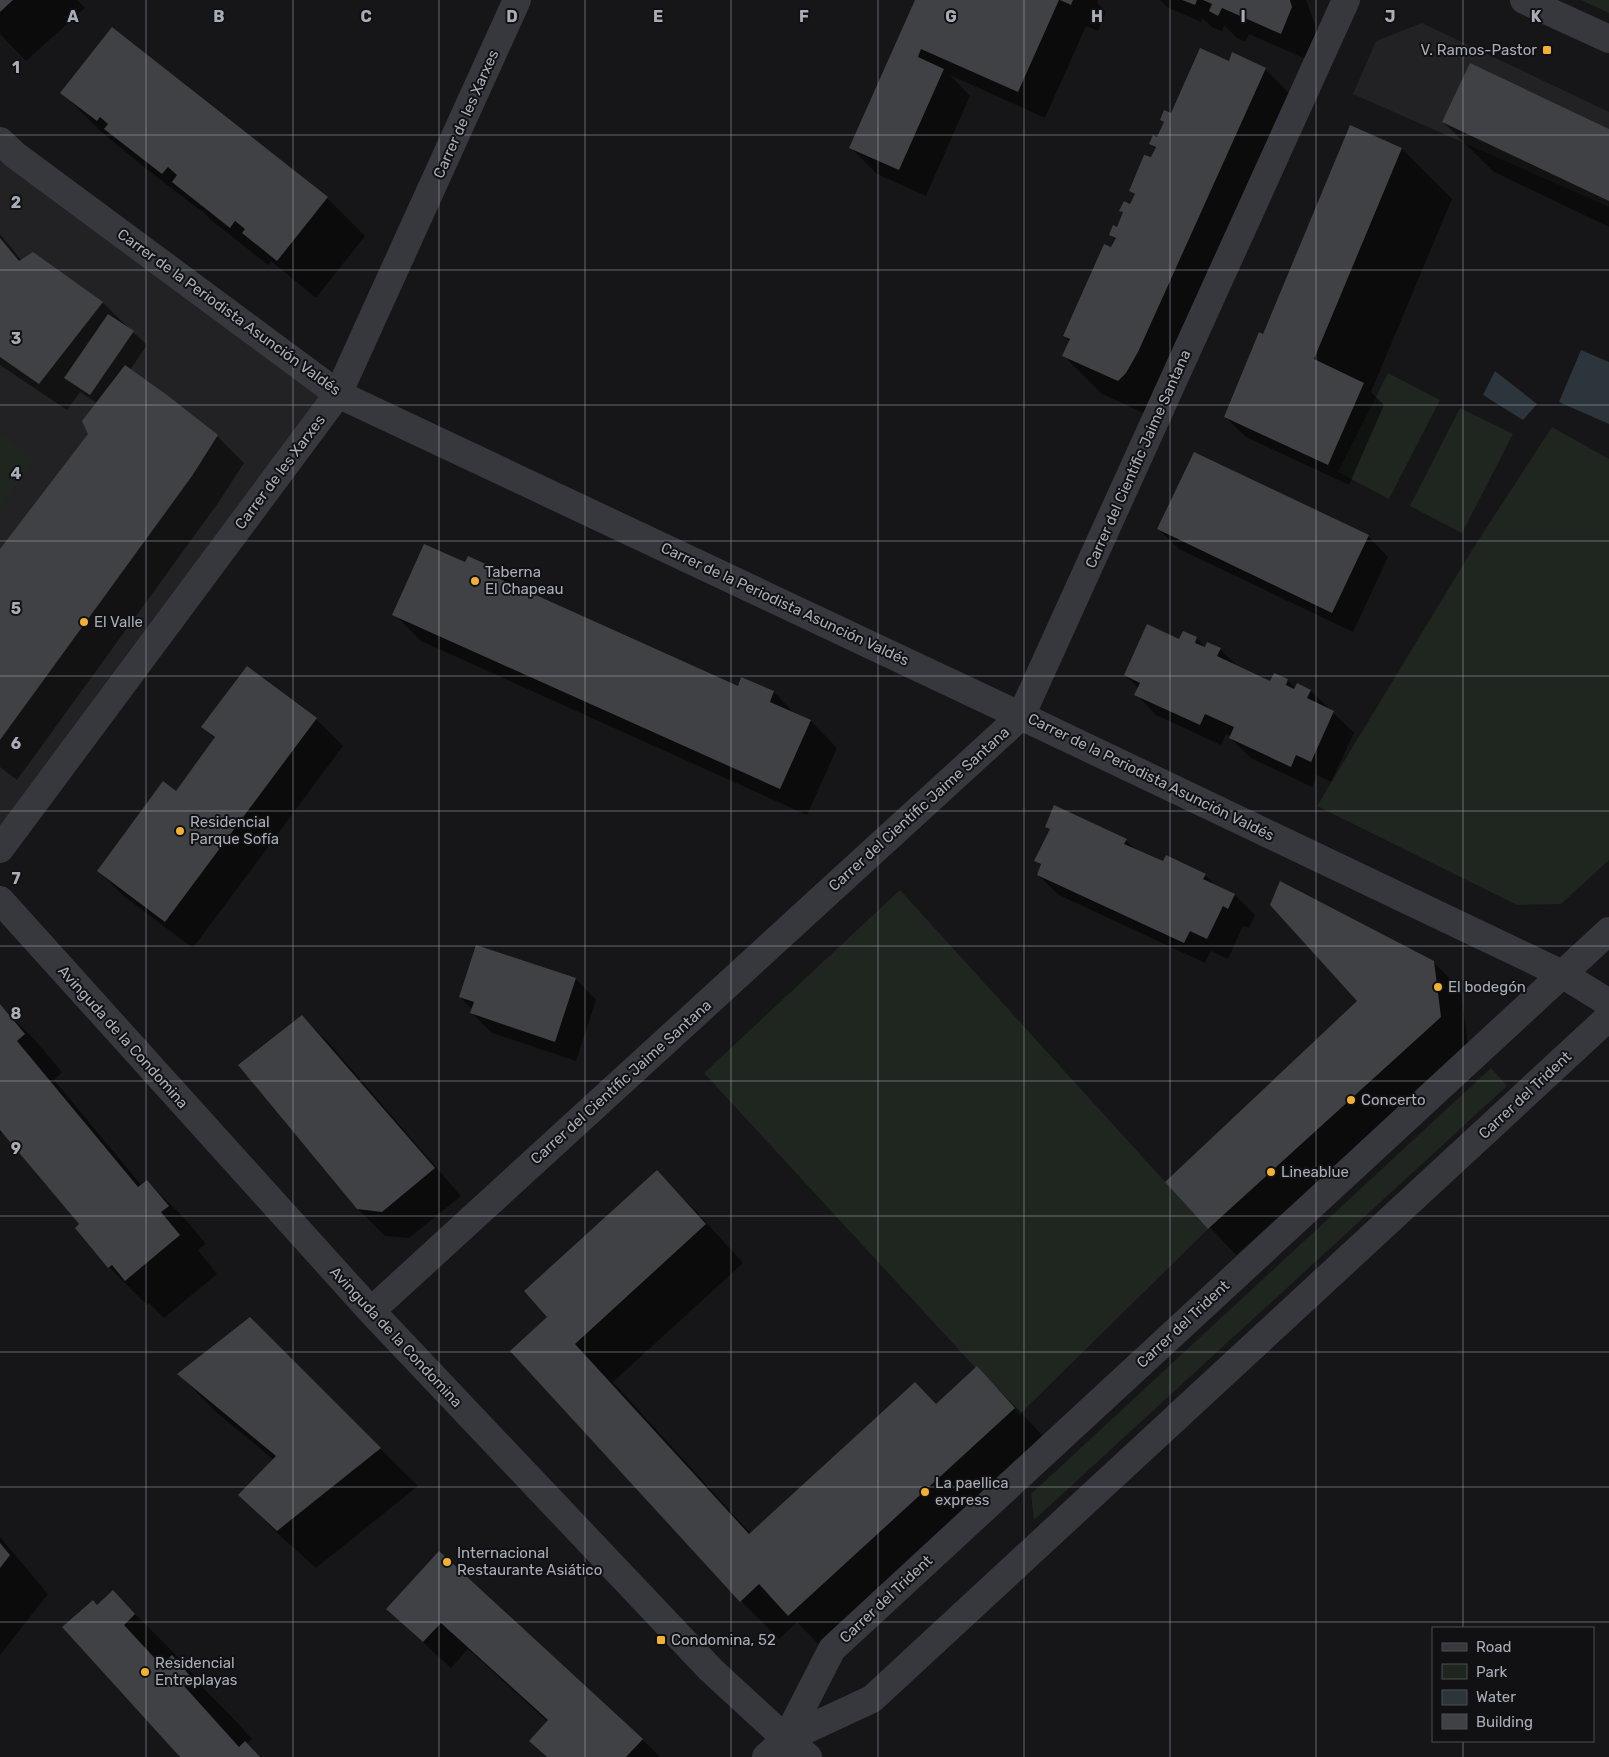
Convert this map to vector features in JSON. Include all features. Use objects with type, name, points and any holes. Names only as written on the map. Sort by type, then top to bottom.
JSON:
[{"type":"street","name":"Carrer de les Xarxes","points":[[0,849],[338,394],[518,0]]},
{"type":"street","name":"Carrer del Científic Jaime Santana","points":[[371,1311],[1022,716],[1346,0]]},
{"type":"street","points":[[1524,0],[1609,39]]},
{"type":"street","name":"Carrer de la Periodista Asunción Valdés","points":[[0,141],[23,161],[338,394],[1022,716],[1562,974],[1609,1002]]},
{"type":"street","name":"Avinguda de la Condomina","points":[[0,900],[371,1311],[711,1670],[786,1740],[808,1757]]},
{"type":"street","name":"Carrer del Trident","points":[[786,1740],[832,1649],[1609,931]]},
{"type":"street","name":"Carrer del Trident","points":[[766,1757],[786,1740],[872,1699],[1609,1017]]},
{"type":"shaded area","points":[[1422,23],[1609,112],[1609,207],[1353,94],[1376,41]]},
{"type":"shaded area","name":"El Valle","points":[[0,141],[338,394],[0,849]]},
{"type":"green space","points":[[1581,0],[1609,0],[1609,13]]},
{"type":"green space","points":[[1388,373],[1440,400],[1389,499],[1338,472]]},
{"type":"green space","points":[[1460,408],[1513,434],[1462,533],[1410,506]]},
{"type":"green space","points":[[1552,427],[1609,459],[1609,860],[1561,904],[1517,905],[1317,806],[1472,550]]},
{"type":"green space","points":[[0,433],[35,459],[0,507]]},
{"type":"green space","points":[[900,890],[1208,1229],[1019,1415],[704,1073]]},
{"type":"green space","points":[[1491,1068],[1507,1086],[1034,1520],[1031,1494]]},
{"type":"water","points":[[1581,350],[1609,362],[1609,424],[1559,402]]},
{"type":"water","points":[[1495,371],[1537,404],[1523,420],[1483,395]]},
{"type":"building","points":[[0,0],[13,0],[0,12]]},
{"type":"building","points":[[915,0],[1059,0],[1018,92],[921,49],[918,57],[944,69],[899,170],[849,148]]},
{"type":"building","points":[[1060,0],[1073,0],[1071,5]]},
{"type":"building","points":[[1182,0],[1197,0],[1195,5]]},
{"type":"building","points":[[1203,0],[1290,0],[1292,7],[1281,34],[1222,8],[1218,16],[1209,11],[1212,4]]},
{"type":"building","points":[[112,27],[328,197],[277,261],[242,233],[245,229],[235,221],[230,228],[172,182],[177,175],[168,167],[162,174],[104,129],[108,124],[100,117],[97,121],[60,93]]},
{"type":"building","points":[[1200,48],[1229,61],[1232,52],[1266,68],[1138,352],[1126,373],[1118,381],[1062,356],[1070,339],[1063,336],[1104,244],[1111,247],[1116,238],[1109,235],[1113,225],[1117,227],[1123,212],[1119,211],[1124,201],[1130,204],[1135,194],[1129,191],[1144,155],[1151,157],[1156,147],[1149,144],[1153,135],[1157,137],[1164,122],[1160,120],[1164,110],[1171,113]]},
{"type":"building","points":[[1470,63],[1609,129],[1609,201],[1442,122]]},
{"type":"building","points":[[1350,125],[1402,148],[1314,359],[1364,383],[1328,465],[1224,417],[1259,332],[1263,334]]},
{"type":"building","points":[[0,238],[19,261],[33,252],[103,302],[39,384],[0,357]]},
{"type":"building","points":[[108,314],[134,331],[90,395],[64,378]]},
{"type":"building","points":[[125,365],[218,435],[192,476],[0,740],[0,549],[88,434],[82,421]]},
{"type":"building","points":[[1194,452],[1369,535],[1332,613],[1157,529]]},
{"type":"building","points":[[424,544],[465,562],[468,556],[503,572],[500,579],[738,686],[741,677],[774,691],[770,702],[811,720],[780,789],[392,615]]},
{"type":"building","points":[[1147,624],[1179,639],[1183,631],[1197,637],[1195,643],[1205,647],[1207,642],[1221,648],[1217,656],[1270,681],[1274,673],[1288,679],[1286,685],[1294,689],[1297,683],[1311,690],[1307,698],[1334,711],[1311,762],[1296,755],[1291,767],[1229,738],[1234,727],[1205,714],[1200,725],[1134,695],[1140,683],[1124,675]]},
{"type":"building","name":"Residencial Parque Sofía","points":[[247,666],[317,718],[165,922],[97,871],[163,781],[176,791],[215,737],[201,727]]},
{"type":"building","points":[[1054,805],[1127,839],[1124,844],[1163,861],[1166,855],[1206,874],[1203,879],[1235,894],[1228,909],[1223,906],[1207,939],[1190,931],[1184,943],[1037,875],[1041,864],[1034,861],[1050,829],[1045,827]]},
{"type":"building","points":[[1280,881],[1434,961],[1441,1017],[1208,1229],[1165,1182],[1357,1001],[1270,905]]},
{"type":"building","points":[[476,945],[576,978],[555,1042],[470,1013],[474,1002],[459,997]]},
{"type":"building","points":[[0,1004],[25,1034],[17,1041],[138,1187],[147,1180],[169,1206],[161,1212],[180,1235],[125,1281],[112,1265],[108,1268],[75,1228],[79,1224],[0,1130]]},
{"type":"building","points":[[302,1015],[435,1168],[382,1212],[357,1209],[238,1065]]},
{"type":"building","points":[[657,1170],[706,1224],[575,1344],[749,1534],[915,1382],[936,1404],[977,1366],[1015,1408],[788,1616],[759,1584],[740,1602],[510,1351],[547,1317],[524,1291]]},
{"type":"building","points":[[250,1317],[381,1448],[277,1531],[238,1495],[276,1456],[177,1374]]},
{"type":"building","points":[[0,1543],[10,1555],[0,1568]]},
{"type":"building","points":[[439,1551],[643,1739],[626,1757],[547,1757],[529,1741],[548,1720],[441,1623],[423,1642],[386,1609]]},
{"type":"building","name":"Residencial Entreplayas","points":[[113,1590],[135,1614],[124,1625],[161,1665],[172,1655],[192,1678],[184,1686],[239,1747],[245,1741],[260,1757],[180,1757],[62,1627],[93,1600],[97,1605]]},
{"type":"place","name":"V. Ramos-Pastor","points":[[1547,50]]},
{"type":"place","name":"Taberna El Chapeau","points":[[475,581]]},
{"type":"place","name":"El Valle","points":[[84,622]]},
{"type":"place","name":"Residencial Parque Sofía","points":[[180,831]]},
{"type":"place","name":"El bodegón","points":[[1438,987]]},
{"type":"place","name":"Concerto","points":[[1351,1100]]},
{"type":"place","name":"Lineablue","points":[[1271,1172]]},
{"type":"place","name":"La paellica express","points":[[925,1492]]},
{"type":"place","name":"Internacional Restaurante Asiático","points":[[447,1562]]},
{"type":"place","name":"Condomina, 52","points":[[661,1640]]},
{"type":"place","name":"Residencial Entreplayas","points":[[145,1672]]}]
